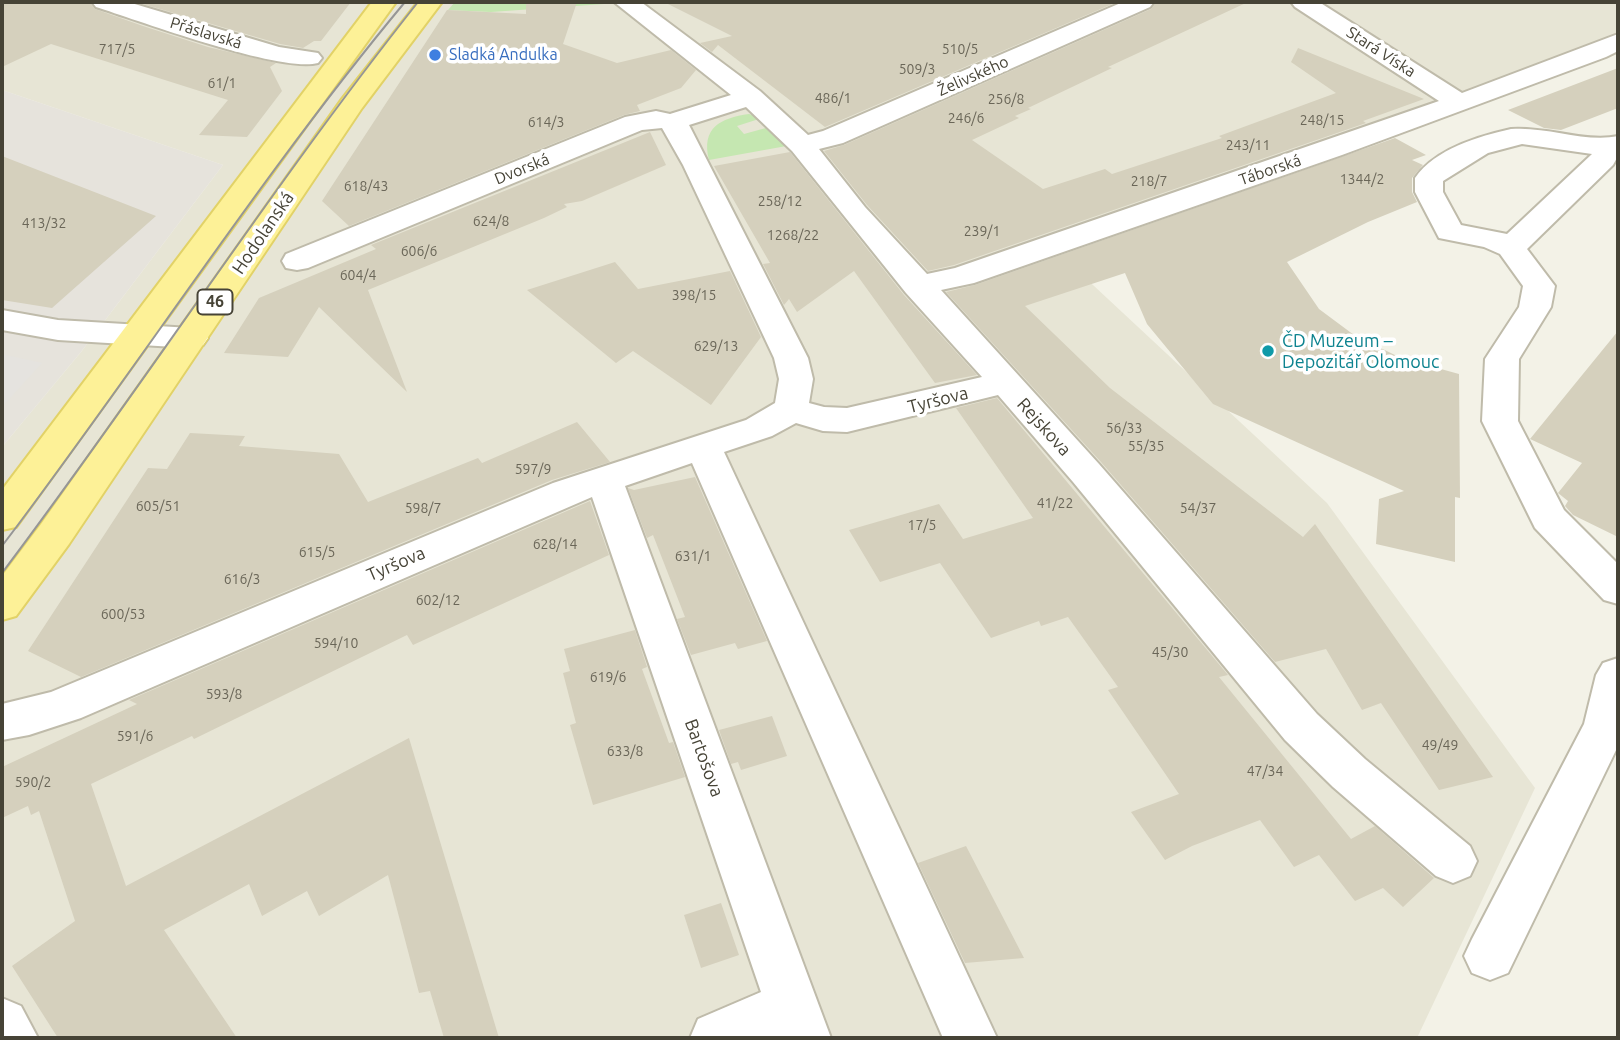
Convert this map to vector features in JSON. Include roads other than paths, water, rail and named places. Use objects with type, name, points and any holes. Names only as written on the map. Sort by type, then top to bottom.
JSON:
[{"type":"main road","points":[[2,517],[384,2]]},
{"type":"main road","name":"Hodolanská","points":[[2,605],[55,534],[364,87],[430,2]]},
{"type":"street","name":"Přáslavská","points":[[104,2],[276,54],[309,58]]},
{"type":"street","name":"Rejskova","points":[[626,2],[751,97],[802,145],[917,286],[1086,473],[1301,727],[1349,773],[1453,861]]},
{"type":"street","name":"Želivského","points":[[802,145],[833,137],[1142,2]]},
{"type":"street","name":"Stará Víska","points":[[1303,2],[1460,103]]},
{"type":"street","name":"Táborská","points":[[917,286],[951,280],[981,270],[1460,103],[1597,52],[1618,41]]},
{"type":"street","name":"Dvorská","points":[[297,261],[635,123],[656,120],[671,122],[751,97]]},
{"type":"street","points":[[671,122],[697,165],[791,358],[796,389],[789,409]]},
{"type":"street","points":[[1613,147],[1569,140],[1511,137],[1452,158],[1429,178],[1429,192],[1450,232],[1492,239],[1511,248],[1539,286],[1535,307],[1502,359],[1500,421],[1549,518],[1618,589]]},
{"type":"street","points":[[1511,248],[1613,147]]},
{"type":"street","points":[[2,320],[58,330],[191,338]]},
{"type":"street","name":"Tyršova","points":[[2,722],[29,717],[65,705],[553,497],[759,428],[789,409],[823,419],[847,420],[1004,383]]},
{"type":"street","points":[[703,447],[970,1038]]},
{"type":"street","name":"Bartošova","points":[[604,479],[798,1021]]},
{"type":"street","points":[[1490,957],[1606,725],[1618,676]]},
{"type":"street","points":[[717,1038],[798,1021]]},
{"type":"street","points":[[2,1024],[11,1038]]},
{"type":"tram line","points":[[2,546],[250,203],[405,2]]},
{"type":"tram line","points":[[2,573],[311,142],[418,2]]},
{"type":"place","name":"Sladká Andulka","points":[[435,55]]},
{"type":"place","name":"ČD Muzeum – Depozitář Olomouc","points":[[1268,351]]}]
